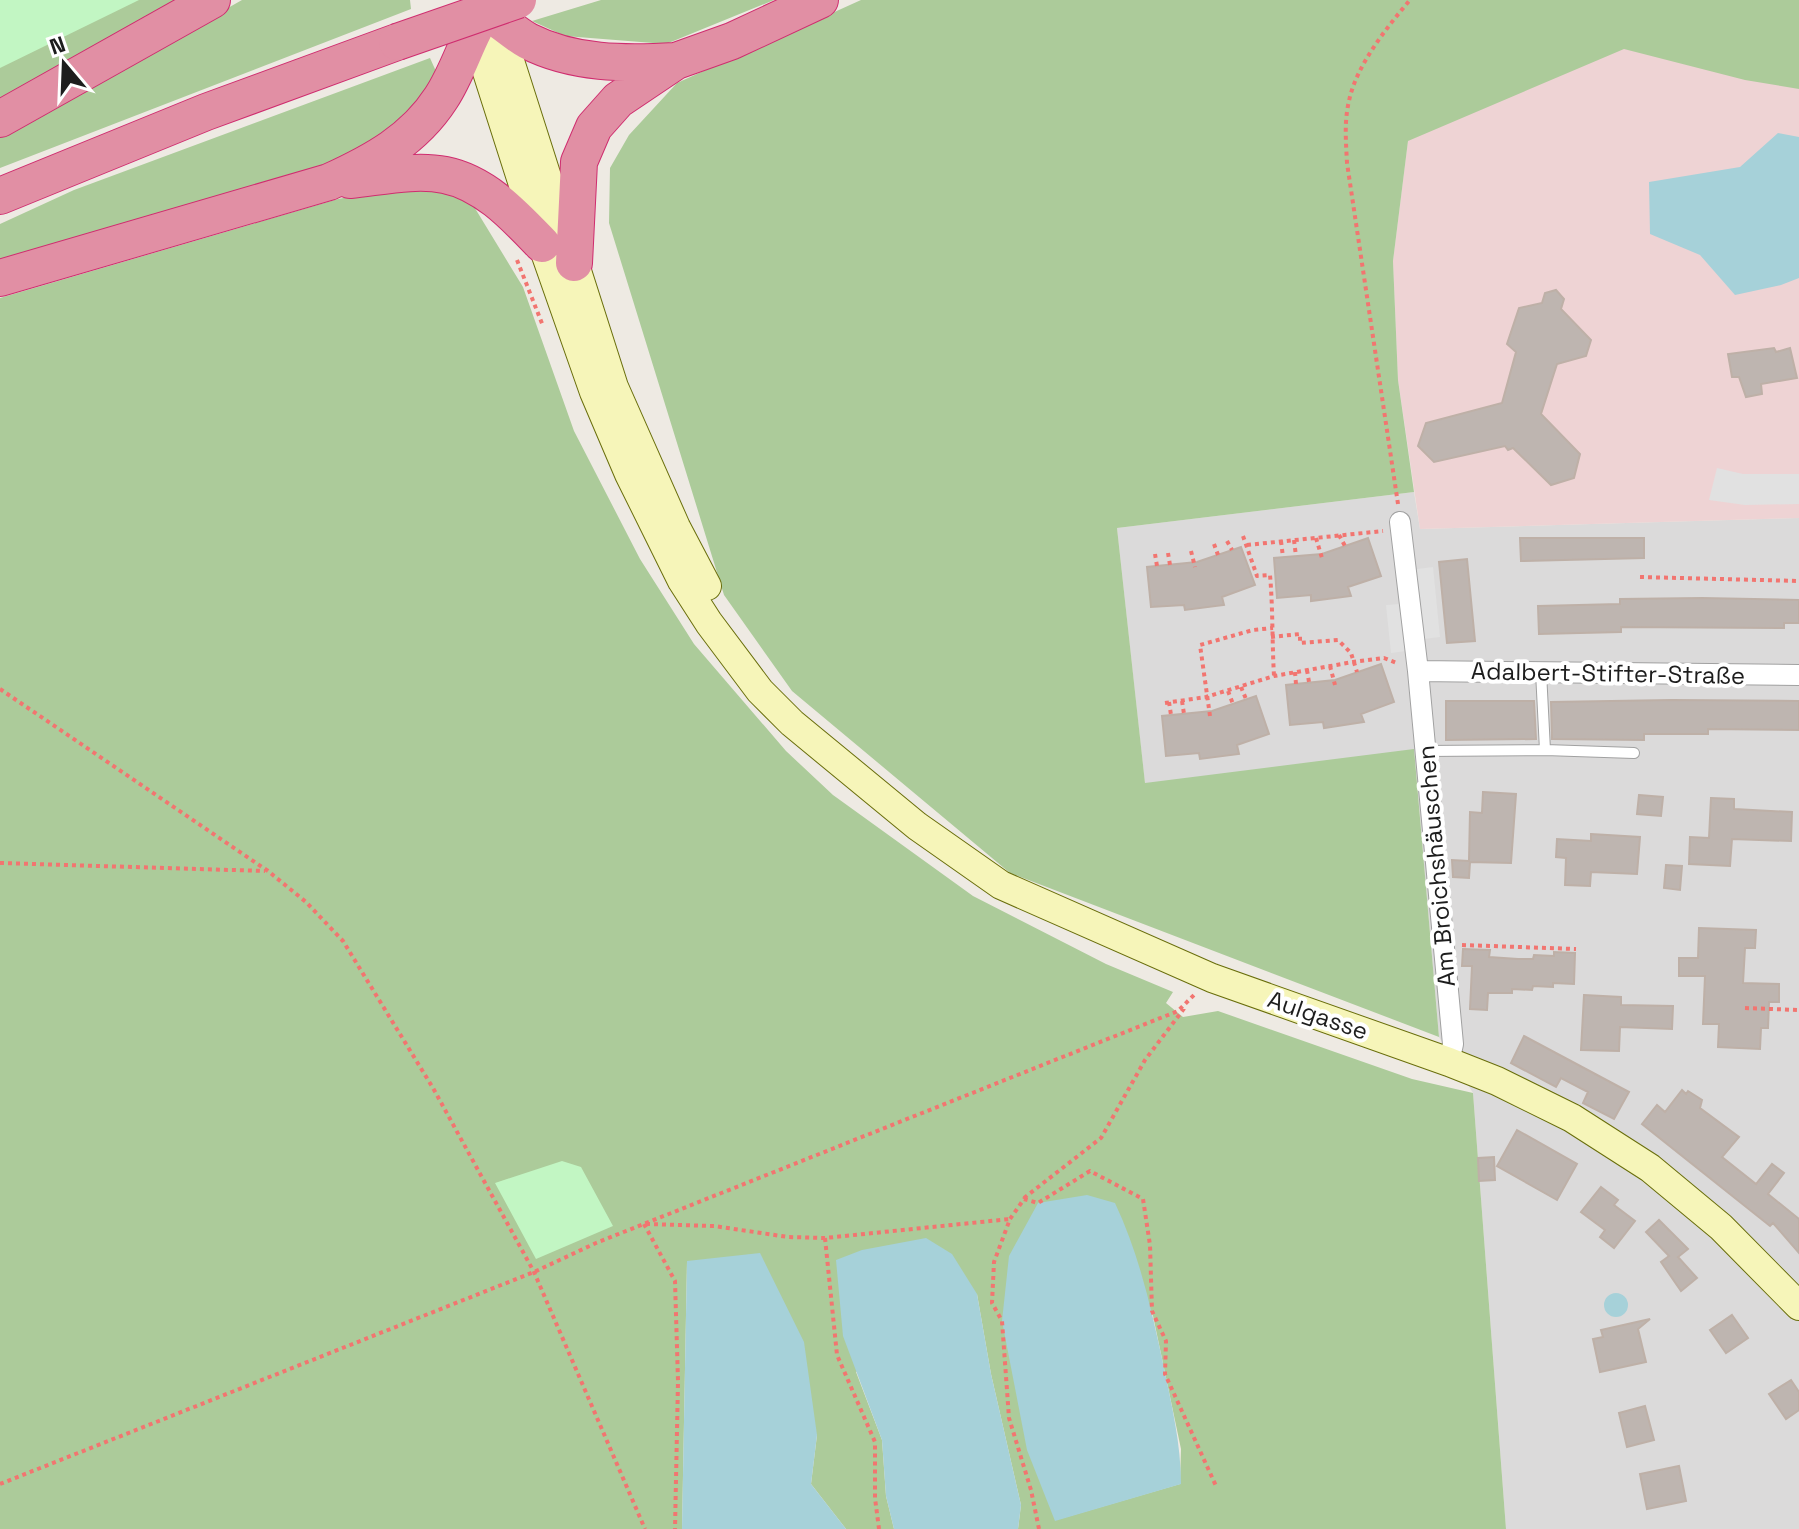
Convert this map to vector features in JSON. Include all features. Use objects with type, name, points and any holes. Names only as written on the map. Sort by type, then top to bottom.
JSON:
[{"type":"highway","points":[[0,119],[212,0]]},
{"type":"highway","points":[[574,263],[579,162],[594,127],[618,100],[676,61],[732,41],[820,0]]},
{"type":"highway","points":[[484,9],[529,41],[579,58],[627,64],[676,61]]},
{"type":"highway","points":[[0,196],[206,112],[484,9]]},
{"type":"highway","points":[[0,278],[329,182],[366,165],[397,147],[425,120],[443,96],[484,9]]},
{"type":"highway","points":[[329,182],[418,173],[447,175],[493,197],[528,249]]},
{"type":"main road","points":[[484,9],[528,249],[657,533],[709,623],[760,691],[821,746]]},
{"type":"main road","points":[[484,9],[574,263],[614,387],[694,562],[722,614],[821,746]]},
{"type":"main road","name":"Aulgasse","points":[[821,746],[917,826],[1001,885],[1212,978],[1449,1062],[1497,1081],[1572,1118],[1630,1154],[1721,1227],[1799,1306]]},
{"type":"street","name":"Am Broichshäuschen","points":[[1401,529],[1444,944],[1453,1044],[1449,1062]]},
{"type":"street","name":"Adalbert-Stifter-Straße","points":[[1418,671],[1799,675]]},
{"type":"lane","points":[[1541,672],[1545,750]]},
{"type":"lane","points":[[1425,751],[1634,753]]},
{"type":"path","points":[[1247,545],[1401,529],[1349,178],[1345,132],[1349,98],[1367,61],[1386,28],[1410,0]]},
{"type":"path","points":[[528,249],[546,334]]},
{"type":"path","points":[[1354,534],[1358,541]]},
{"type":"path","points":[[1339,535],[1345,546]]},
{"type":"path","points":[[1243,536],[1257,576],[1270,575],[1274,676]]},
{"type":"path","points":[[1316,538],[1322,558]]},
{"type":"path","points":[[1294,540],[1296,556]]},
{"type":"path","points":[[1227,541],[1232,550]]},
{"type":"path","points":[[1281,541],[1283,557]]},
{"type":"path","points":[[1214,544],[1218,555]]},
{"type":"path","points":[[1191,551],[1195,567]]},
{"type":"path","points":[[1168,553],[1170,565]]},
{"type":"path","points":[[1155,554],[1157,566]]},
{"type":"path","points":[[1640,577],[1799,581]]},
{"type":"path","points":[[1210,716],[1200,645],[1253,630],[1273,628]]},
{"type":"path","points":[[1271,637],[1300,634],[1300,643],[1338,640],[1351,653],[1357,672]]},
{"type":"path","points":[[1171,715],[1167,702],[1206,697],[1295,672],[1384,658],[1418,671]]},
{"type":"path","points":[[1368,660],[1371,668]]},
{"type":"path","points":[[1330,666],[1335,685]]},
{"type":"path","points":[[1307,670],[1309,682]]},
{"type":"path","points":[[1295,672],[1296,684]]},
{"type":"path","points":[[1241,687],[1246,699]]},
{"type":"path","points":[[0,689],[268,871],[306,902],[343,941],[433,1088],[534,1272],[645,1529]]},
{"type":"path","points":[[1228,691],[1233,704]]},
{"type":"path","points":[[1182,700],[1184,714]]},
{"type":"path","points":[[0,863],[268,871]]},
{"type":"path","points":[[1444,944],[1576,949]]},
{"type":"path","points":[[1181,988],[1195,994]]},
{"type":"path","points":[[0,1484],[1178,1011],[1195,994]]},
{"type":"path","points":[[1039,1529],[1031,1490],[1009,1418],[1002,1321],[992,1303],[994,1262],[1010,1219],[1024,1199],[1101,1138],[1145,1060],[1195,994]]},
{"type":"path","points":[[1745,1008],[1799,1010]]},
{"type":"path","points":[[1024,1199],[1038,1203],[1090,1171],[1143,1199],[1150,1245],[1152,1311],[1166,1341],[1165,1374],[1216,1486]]},
{"type":"path","points":[[644,1224],[714,1226],[788,1237],[825,1238],[1010,1219]]},
{"type":"path","points":[[644,1224],[675,1281],[678,1381],[675,1529]]},
{"type":"path","points":[[825,1238],[837,1355],[875,1442],[875,1498],[879,1529]]},
{"type":"shaded area","points":[[1516,0],[1799,0],[1799,518],[1420,529],[1398,380],[1393,261],[1408,141]]},
{"type":"shaded area","points":[[1717,468],[1743,474],[1799,474],[1799,504],[1745,505],[1709,500]]},
{"type":"shaded area","points":[[1414,492],[1420,529],[1799,518],[1799,1529],[1506,1529],[1473,1093],[1439,1037],[1414,750],[1145,784],[1117,528]]},
{"type":"shaded area","points":[[1433,567],[1440,637],[1424,639],[1417,569]]},
{"type":"shaded area","points":[[1401,604],[1406,651],[1391,653],[1386,605]]},
{"type":"green space","points":[[0,0],[176,0],[0,100]]},
{"type":"green space","points":[[0,0],[139,0],[0,68]]},
{"type":"green space","points":[[242,0],[410,0],[411,9],[0,168],[0,137]]},
{"type":"green space","points":[[601,0],[774,0],[666,44],[565,36],[532,21]]},
{"type":"green space","points":[[861,0],[1799,0],[1799,89],[1745,80],[1624,49],[1408,141],[1393,261],[1398,380],[1414,492],[1117,528],[1145,783],[1414,749],[1439,1037],[1010,873],[792,691],[724,595],[609,223],[610,168],[629,135],[677,83]]},
{"type":"green space","points":[[430,58],[439,78],[411,116],[329,169],[0,265],[0,224],[74,190]]},
{"type":"green space","points":[[431,187],[473,205],[523,287],[574,431],[640,559],[694,644],[786,751],[833,795],[973,896],[1106,964],[1173,992],[1166,1003],[1183,1017],[1218,1011],[1412,1079],[1473,1093],[1506,1529],[1018,1529],[1021,1505],[991,1374],[977,1294],[856,1372],[882,1440],[886,1496],[894,1529],[846,1529],[811,1484],[817,1435],[687,1262],[682,1529],[0,1529],[0,298],[338,199],[397,188]],"holes":[[[1152,1311],[1181,1449],[1180,1484],[1056,1520]]]},
{"type":"green space","points":[[562,1161],[581,1167],[613,1226],[536,1259],[495,1183]]},
{"type":"water","points":[[1778,133],[1799,137],[1799,278],[1735,295],[1700,255],[1650,234],[1649,182],[1740,167]]},
{"type":"water","points":[[1087,1195],[1115,1203],[1138,1264],[1173,1411],[1181,1484],[1055,1521],[1027,1450],[1002,1321],[1009,1256],[1038,1203]]},
{"type":"water","points":[[926,1238],[952,1254],[977,1294],[991,1374],[1021,1505],[1018,1529],[894,1529],[886,1496],[882,1440],[843,1336],[836,1260],[862,1250]]},
{"type":"water","points":[[760,1253],[804,1342],[817,1435],[811,1484],[846,1529],[682,1529],[687,1261]]},
{"type":"water","points":[[1616,1293],[1625,1296],[1628,1305],[1625,1314],[1616,1317],[1607,1314],[1604,1305],[1607,1296]]},
{"type":"building","points":[[1556,290],[1564,299],[1561,309],[1591,340],[1586,356],[1557,364],[1541,414],[1580,454],[1574,478],[1551,485],[1513,448],[1508,450],[1505,446],[1434,462],[1418,446],[1426,423],[1502,403],[1516,352],[1507,344],[1519,308],[1542,303],[1545,293]]},
{"type":"building","points":[[1774,348],[1776,352],[1790,348],[1797,378],[1761,384],[1762,394],[1746,397],[1739,377],[1732,377],[1728,354]]},
{"type":"building","points":[[1368,538],[1381,576],[1348,587],[1351,596],[1311,601],[1311,595],[1277,598],[1274,558],[1322,554]]},
{"type":"building","points":[[1520,538],[1644,538],[1644,558],[1521,561]]},
{"type":"building","points":[[1241,547],[1255,585],[1222,597],[1224,605],[1185,610],[1184,605],[1151,607],[1147,567],[1197,562]]},
{"type":"building","points":[[1467,559],[1475,641],[1447,643],[1439,562]]},
{"type":"building","points":[[1620,599],[1799,600],[1799,623],[1784,623],[1784,628],[1621,627],[1621,632],[1539,634],[1538,606],[1620,604]]},
{"type":"building","points":[[1381,664],[1394,702],[1361,714],[1364,722],[1324,728],[1323,722],[1290,725],[1286,685],[1335,680]]},
{"type":"building","points":[[1256,696],[1269,734],[1237,745],[1239,754],[1200,759],[1199,753],[1166,756],[1162,716],[1212,711]]},
{"type":"building","points":[[1446,701],[1534,701],[1536,739],[1446,740]]},
{"type":"building","points":[[1799,701],[1799,730],[1708,729],[1708,734],[1644,734],[1644,740],[1552,739],[1551,702]]},
{"type":"building","points":[[1483,792],[1516,794],[1511,863],[1470,862],[1469,878],[1453,877],[1452,860],[1469,861],[1470,812],[1482,813]]},
{"type":"building","points":[[1639,795],[1663,797],[1661,816],[1637,814]]},
{"type":"building","points":[[1711,798],[1734,799],[1734,809],[1792,812],[1791,841],[1732,839],[1730,866],[1689,864],[1690,837],[1709,838]]},
{"type":"building","points":[[1591,834],[1640,837],[1637,874],[1591,872],[1590,886],[1565,885],[1566,858],[1556,857],[1557,839],[1591,841]]},
{"type":"building","points":[[1666,865],[1682,866],[1680,890],[1664,888]]},
{"type":"building","points":[[1699,928],[1756,930],[1755,948],[1745,948],[1743,983],[1779,984],[1779,1002],[1769,1002],[1768,1028],[1761,1028],[1760,1049],[1718,1047],[1719,1024],[1703,1024],[1705,976],[1679,976],[1679,958],[1698,958]]},
{"type":"building","points":[[1463,949],[1490,950],[1489,957],[1518,959],[1533,959],[1534,955],[1554,956],[1554,952],[1575,953],[1574,984],[1553,983],[1553,987],[1533,986],[1532,990],[1488,993],[1487,1010],[1470,1009],[1472,966],[1462,966]]},
{"type":"building","points":[[1584,995],[1621,997],[1621,1005],[1673,1006],[1672,1029],[1620,1027],[1619,1051],[1581,1050]]},
{"type":"building","points":[[1524,1036],[1629,1092],[1614,1119],[1583,1103],[1588,1092],[1561,1078],[1556,1087],[1511,1063]]},
{"type":"building","points":[[1682,1090],[1702,1100],[1700,1108],[1739,1137],[1722,1157],[1756,1184],[1772,1164],[1784,1173],[1768,1194],[1799,1219],[1799,1253],[1773,1223],[1770,1226],[1642,1124],[1657,1105],[1665,1112]]},
{"type":"building","points":[[1517,1130],[1577,1164],[1557,1200],[1497,1166]]},
{"type":"building","points":[[1494,1157],[1495,1180],[1479,1181],[1478,1158]]},
{"type":"building","points":[[1601,1187],[1618,1200],[1614,1205],[1635,1221],[1614,1248],[1600,1237],[1605,1230],[1581,1212]]},
{"type":"building","points":[[1659,1220],[1688,1249],[1678,1257],[1697,1278],[1681,1291],[1661,1262],[1669,1256],[1646,1232]]},
{"type":"building","points":[[1732,1315],[1748,1338],[1726,1353],[1710,1330]]},
{"type":"building","points":[[1650,1319],[1638,1329],[1646,1362],[1600,1372],[1593,1339],[1603,1337],[1601,1330]]},
{"type":"building","points":[[1791,1380],[1799,1392],[1799,1410],[1786,1419],[1769,1394]]},
{"type":"building","points":[[1645,1406],[1654,1440],[1627,1447],[1619,1413]]},
{"type":"building","points":[[1679,1466],[1686,1501],[1647,1509],[1640,1474]]}]
